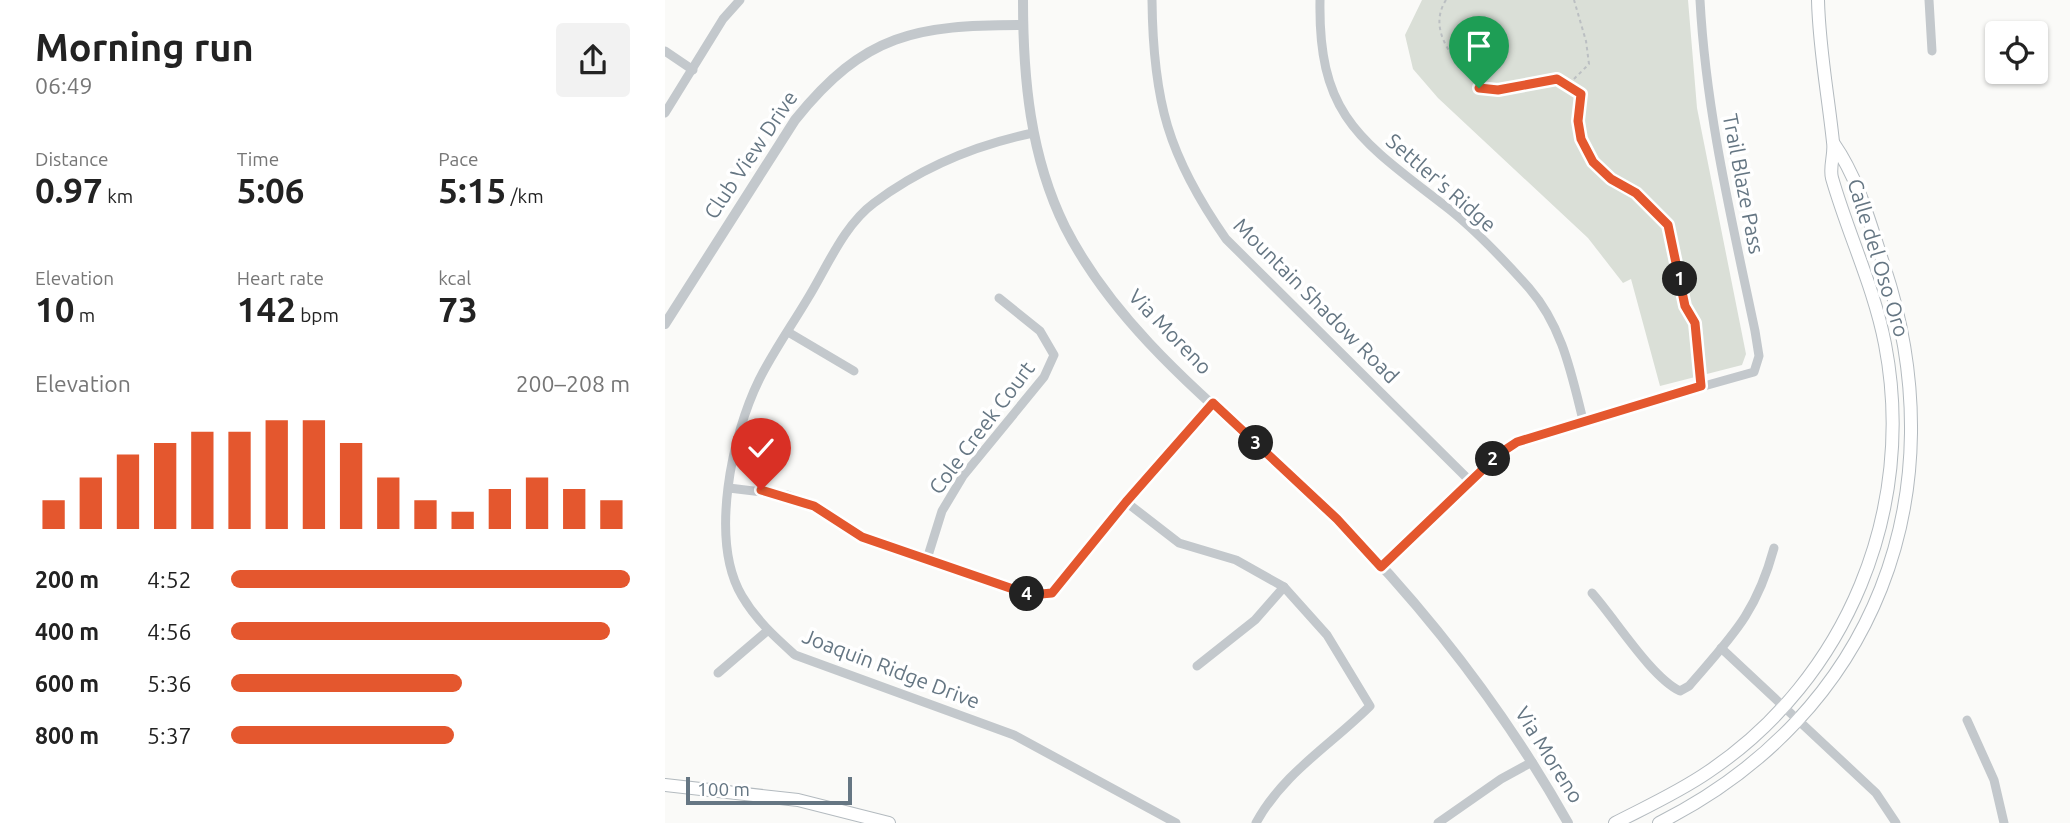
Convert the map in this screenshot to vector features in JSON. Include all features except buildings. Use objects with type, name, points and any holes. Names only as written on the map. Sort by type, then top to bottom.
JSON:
[{"type":"main road","name":"Calle del Oso Oro","points":[[1615,823],[1707,773],[1784,707],[1836,638],[1851,610],[1875,551],[1889,482],[1893,426],[1886,345],[1873,294],[1831,175],[1834,144],[1821,62],[1818,0]]},
{"type":"main road","name":"Calle del Oso Oro","points":[[1659,823],[1712,795],[1743,772],[1797,720],[1828,682],[1861,631],[1899,535],[1909,486],[1912,454],[1912,387],[1897,307],[1850,167],[1834,144]]},
{"type":"main road","points":[[1889,482],[1909,486]]},
{"type":"main road","points":[[665,785],[798,800],[889,823]]},
{"type":"street","points":[[665,113],[723,19],[740,0]]},
{"type":"street","name":"Via Moreno","points":[[1023,0],[1024,72],[1033,133],[1065,226],[1096,278],[1150,343],[1327,510],[1381,567],[1475,676],[1532,762],[1568,823]]},
{"type":"street","name":"Mountain Shadow Road","points":[[1152,0],[1152,46],[1159,101],[1170,143],[1195,195],[1226,239],[1470,481]]},
{"type":"street","name":"Settler's Ridge","points":[[1319,0],[1321,60],[1330,87],[1344,114],[1372,148],[1448,208],[1529,289],[1560,337],[1583,420]]},
{"type":"street","name":"Trail Blaze Pass","points":[[1700,0],[1703,65],[1718,156],[1759,356],[1754,372],[1701,386]]},
{"type":"street","points":[[1929,0],[1932,51]]},
{"type":"street","name":"Club View Drive","points":[[665,324],[795,120],[815,94],[851,62],[884,43],[920,31],[942,27],[1023,25]]},
{"type":"street","points":[[665,51],[693,70]]},
{"type":"street","name":"Joaquin Ridge Drive","points":[[1033,133],[970,149],[872,204],[846,234],[759,380],[740,428],[725,526],[730,561],[741,594],[767,631],[795,655],[1014,736],[1176,823]]},
{"type":"street","name":"Cole Creek Court","points":[[927,559],[942,511],[963,475],[1044,377],[1054,355],[1040,331],[999,298]]},
{"type":"street","points":[[788,332],[853,371]]},
{"type":"street","points":[[1381,567],[1470,481],[1517,442],[1701,386]]},
{"type":"street","points":[[729,488],[787,495],[814,506],[862,537],[1030,595],[1052,593],[1126,502],[1213,403]]},
{"type":"street","points":[[1126,502],[1179,543],[1236,560],[1284,587],[1327,635],[1370,705],[1303,763],[1264,808],[1256,823]]},
{"type":"street","points":[[1592,593],[1653,670],[1667,685],[1680,691],[1689,686],[1747,617],[1764,585],[1773,548]]},
{"type":"street","points":[[1197,666],[1255,620],[1284,587]]},
{"type":"street","points":[[718,673],[767,631]]},
{"type":"street","points":[[1721,648],[1875,793],[1896,823]]},
{"type":"street","points":[[1967,720],[1994,780],[2004,823]]},
{"type":"street","points":[[1438,823],[1501,779],[1532,762]]},
{"type":"path","points":[[1446,0],[1441,7],[1444,45],[1479,88],[1498,90],[1557,79],[1581,94],[1578,121],[1581,139],[1593,162],[1611,179],[1636,193],[1668,225],[1685,306],[1695,323],[1701,386]]},
{"type":"path","points":[[1568,85],[1589,64],[1586,41],[1574,0]]},
{"type":"shaded area","points":[[1422,0],[1688,0],[1697,108],[1746,354],[1742,365],[1660,386],[1631,279],[1623,283],[1588,238],[1438,98],[1413,69],[1405,35]]},
{"type":"route","points":[[761,490],[787,495],[814,506],[862,537],[993,580],[1030,595],[1052,593],[1126,502],[1213,403],[1337,519],[1381,567],[1499,454],[1517,442],[1701,386],[1695,351],[1695,323],[1685,306],[1668,225],[1636,193],[1611,179],[1593,162],[1581,139],[1578,121],[1581,94],[1557,79],[1522,83],[1498,90],[1479,88]]}]
